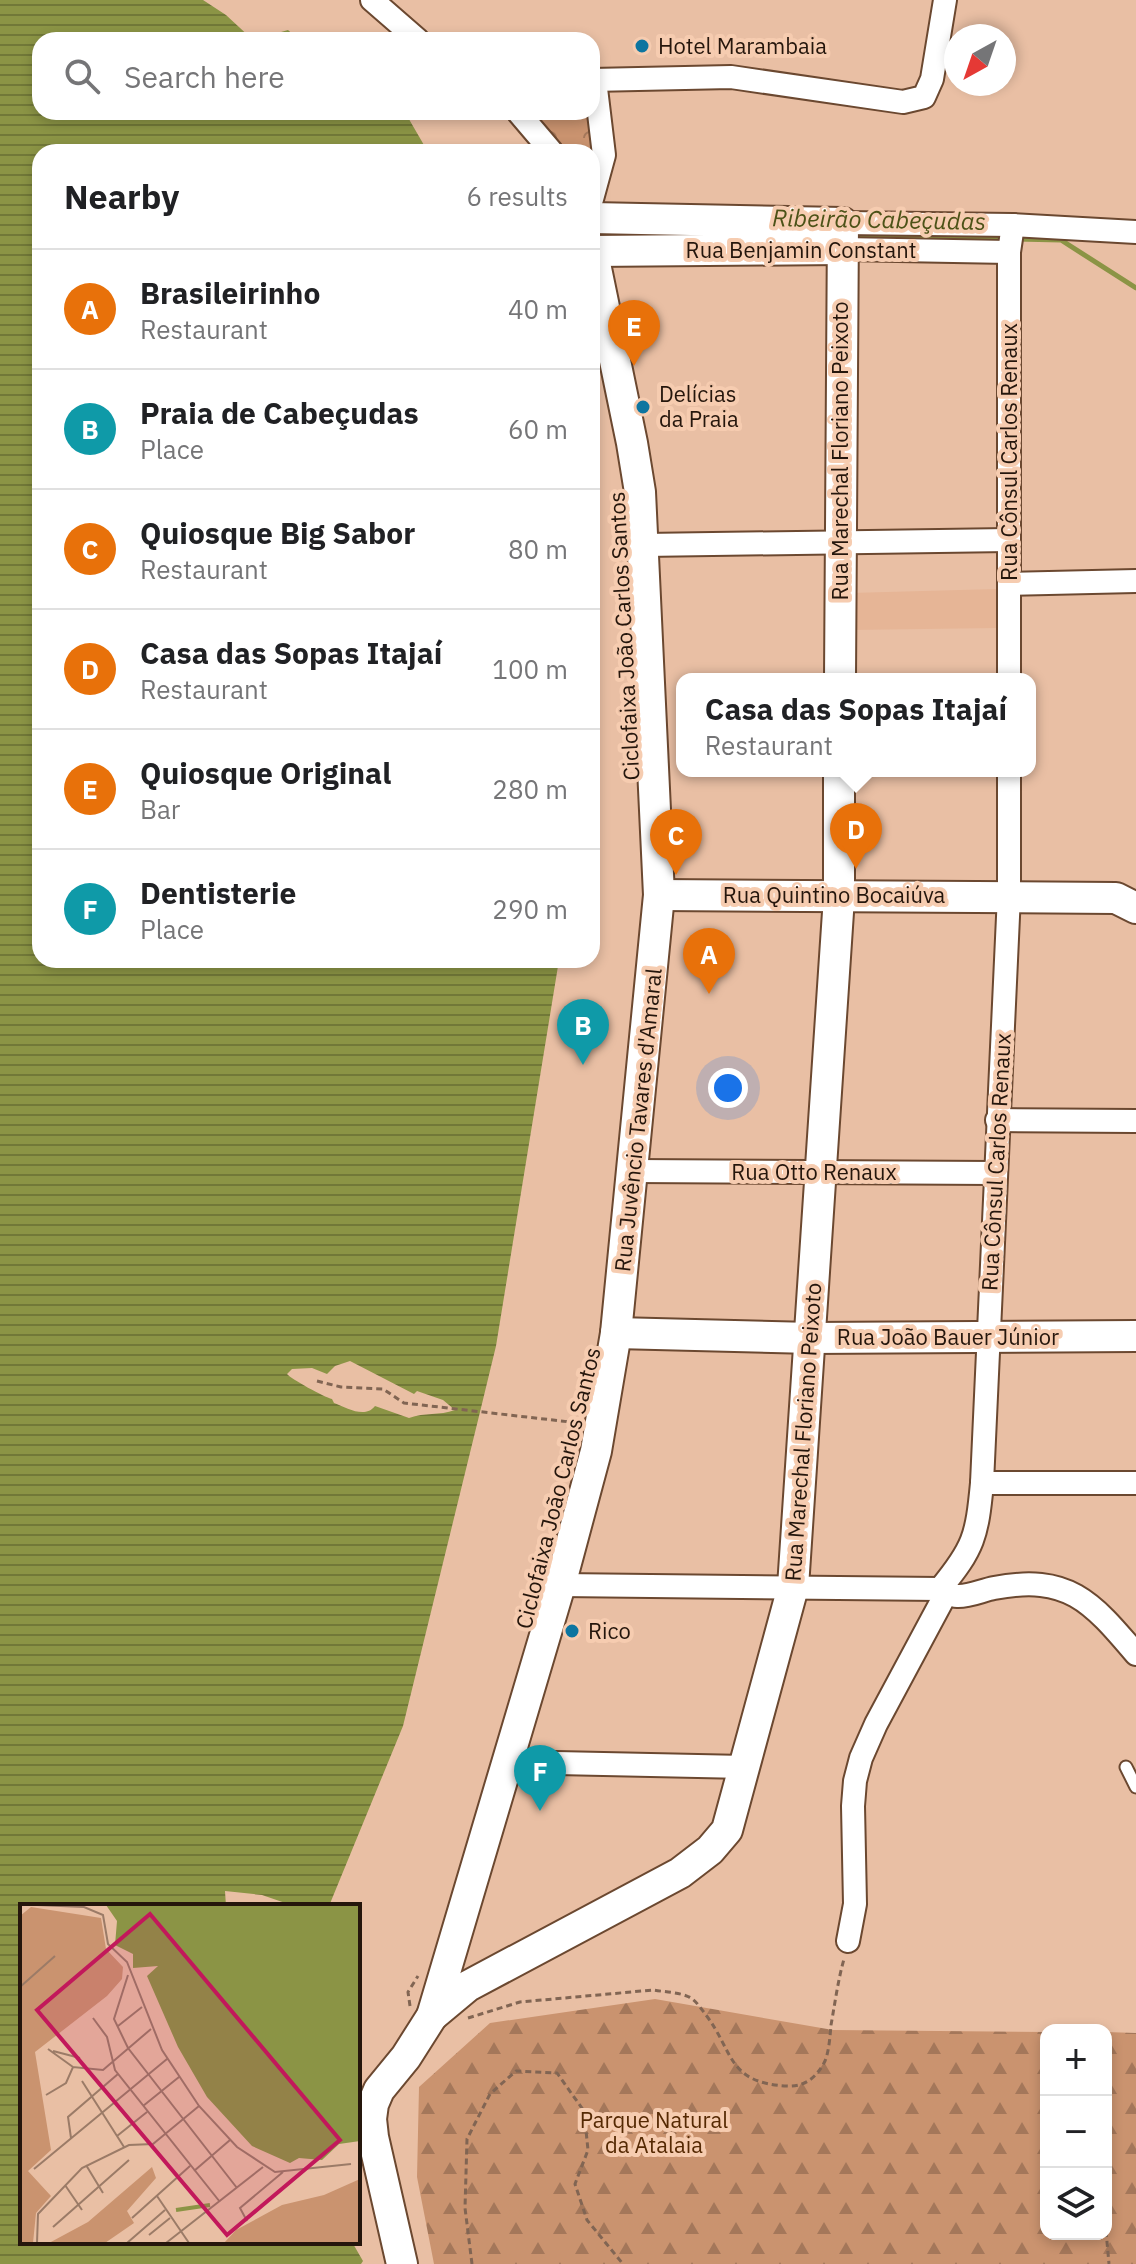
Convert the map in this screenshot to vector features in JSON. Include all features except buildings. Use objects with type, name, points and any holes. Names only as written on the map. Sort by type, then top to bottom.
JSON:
[{"type":"street","points":[[372,0],[409,32]]},
{"type":"street","points":[[600,80],[731,77],[903,102],[924,97],[932,79],[945,0]]},
{"type":"street","points":[[525,120],[545,144]]},
{"type":"street","points":[[599,120],[604,155],[600,170]]},
{"type":"street","name":"Rua Benjamin Constant","points":[[600,219],[1009,252]]},
{"type":"street","name":"Rua Benjamin Constant","points":[[600,250],[1013,225],[1136,232]]},
{"type":"street","name":"Rua Cônsul Carlos Renaux","points":[[1009,673],[1009,252],[1013,225]]},
{"type":"street","name":"Rua Marechal Floriano Peixoto","points":[[840,673],[843,237]]},
{"type":"street","name":"Rua Juvêncio Tavares d'Amaral","points":[[402,2264],[373,2137],[373,2104],[379,2090],[406,2057],[456,1980],[509,1762],[560,1585],[600,1426],[616,1333],[634,1171],[659,895],[644,545],[636,465],[600,289]]},
{"type":"street","points":[[644,545],[1009,540]]},
{"type":"street","points":[[1010,584],[1136,581]]},
{"type":"street","name":"Rua Marechal Floriano Peixoto","points":[[456,1980],[680,1873],[696,1862],[727,1830],[793,1587],[839,897],[839,777]]},
{"type":"street","name":"Rua Cônsul Carlos Renaux","points":[[940,1589],[964,1559],[973,1540],[982,1483],[1009,895],[1009,777]]},
{"type":"street","name":"Rua Quintino Bocaiúva","points":[[659,895],[1009,895],[1116,898],[1136,908]]},
{"type":"street","points":[[997,1120],[1136,1121]]},
{"type":"street","name":"Rua Otto Renaux","points":[[634,1171],[995,1173]]},
{"type":"street","name":"Rua João Bauer Júnior","points":[[616,1333],[811,1338],[1136,1336]]},
{"type":"street","points":[[982,1483],[1136,1483]]},
{"type":"street","points":[[560,1585],[940,1589],[958,1596],[1029,1582],[1066,1589],[1100,1613],[1136,1654]]},
{"type":"street","points":[[848,1941],[855,1904],[853,1806],[861,1758],[871,1733],[943,1599],[940,1589]]},
{"type":"street","points":[[509,1762],[745,1767]]},
{"type":"lane","points":[[1126,1767],[1136,1787]]},
{"type":"path","points":[[317,1381],[341,1387],[383,1389],[404,1403],[600,1426]]},
{"type":"path","points":[[464,2019],[520,2002],[653,1990],[674,1993],[689,1997],[699,2006],[713,2024],[728,2056],[741,2071],[756,2081],[797,2087],[815,2077],[826,2058],[848,1941]]},
{"type":"path","points":[[472,2264],[465,2208],[467,2139],[490,2094],[516,2071],[557,2073],[584,2111],[588,2150],[575,2184],[587,2220],[623,2264]]},
{"type":"path","points":[[1107,2240],[1109,2264]]},
{"type":"shaded area","points":[[0,0],[203,0],[244,32],[32,32],[32,120],[409,120],[423,144],[32,144],[32,968],[558,968],[496,1346],[480,1412],[403,1726],[330,1904],[288,1904],[262,1895],[225,1891],[226,1904],[20,1904],[20,2244],[353,2244],[363,2261],[361,2264],[0,2264]],"holes":[[[350,1361],[414,1394],[417,1391],[443,1400],[455,1410],[409,1418],[375,1406],[366,1412],[356,1411],[334,1403],[287,1374],[292,1369],[312,1368],[327,1374],[335,1366]]]},
{"type":"shaded area","points":[[997,589],[997,628],[850,630],[850,593]]},
{"type":"green space","points":[[538,120],[591,120],[593,144],[557,144]]},
{"type":"green space","name":"Parque Natural da Atalaia","points":[[655,1999],[833,2030],[1040,2032],[1040,2240],[1112,2240],[1112,2032],[1136,2033],[1136,2264],[434,2264],[417,2177],[419,2087],[490,2023]]},
{"type":"waterway","name":"Ribeirão Cabeçudas","points":[[607,234],[693,235]]},
{"type":"waterway","name":"Ribeirão Cabeçudas","points":[[851,237],[1005,239]]},
{"type":"waterway","name":"Ribeirão Cabeçudas","points":[[1015,239],[1061,240],[1136,288]]},
{"type":"place","name":"Hotel Marambaia","points":[[642,46]]},
{"type":"place","name":"Quiosque Original","points":[[634,366]]},
{"type":"place","name":"Delícias da Praia","points":[[643,407]]},
{"type":"place","name":"Casa das Sopas Itajaí","points":[[856,869]]},
{"type":"place","name":"Quiosque Big Sabor","points":[[676,875]]},
{"type":"place","name":"Brasileirinho","points":[[709,994]]},
{"type":"place","name":"Praia de Cabeçudas","points":[[583,1065]]},
{"type":"place","name":"Rico","points":[[572,1631]]},
{"type":"place","name":"Dentisterie","points":[[540,1811]]}]
